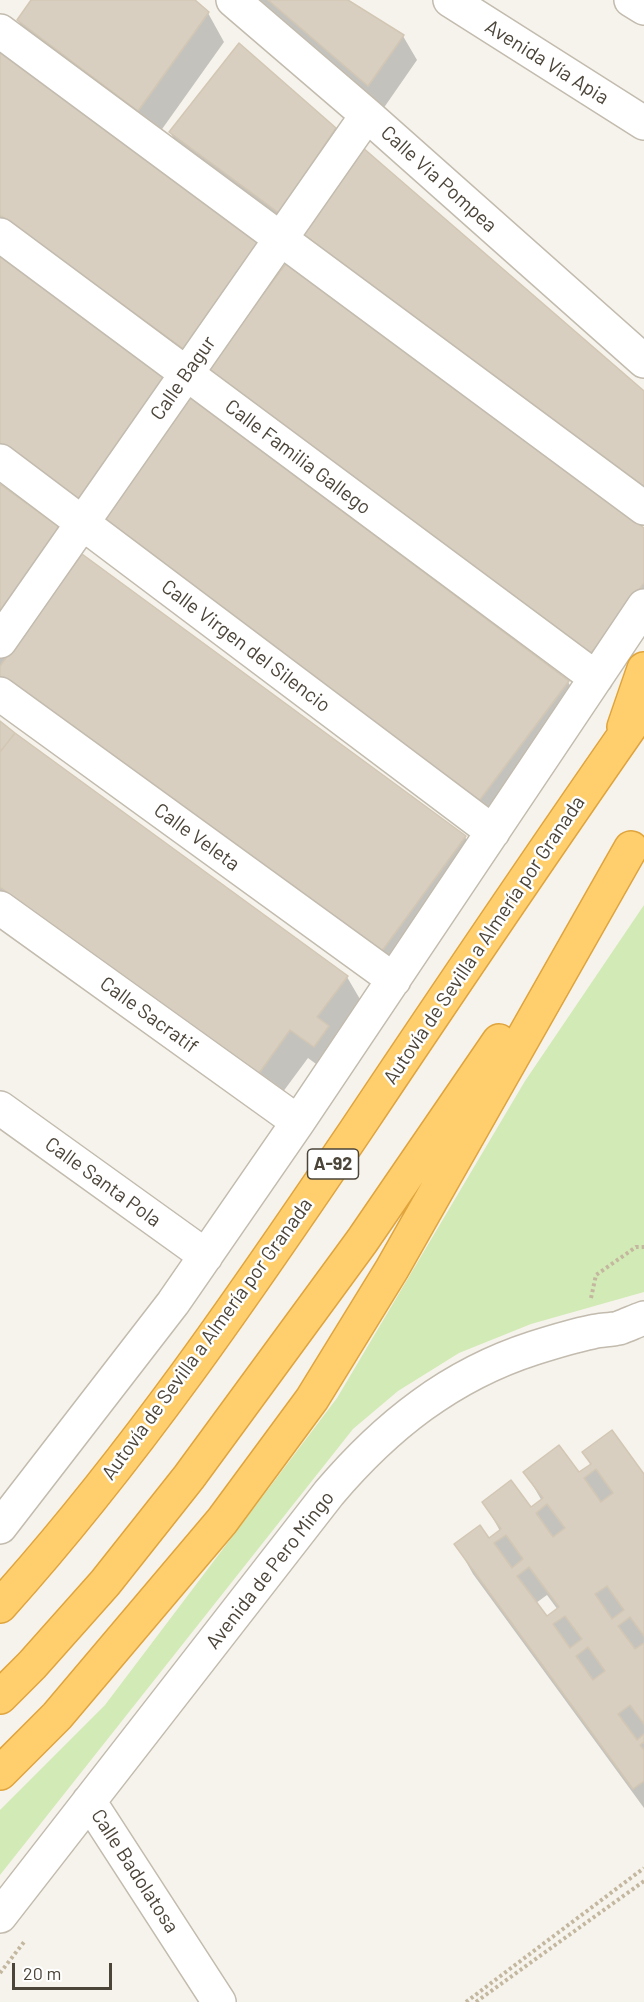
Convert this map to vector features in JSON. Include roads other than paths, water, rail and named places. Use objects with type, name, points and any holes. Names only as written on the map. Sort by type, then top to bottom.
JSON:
[{"type":"highway","points":[[619,743],[644,669]]},
{"type":"highway","name":"Autovía de Sevilla a Almería por Granada","points":[[0,1605],[71,1523],[216,1333],[644,707]]},
{"type":"highway","points":[[0,1697],[32,1665],[105,1583],[189,1477],[362,1241],[638,838]]},
{"type":"highway","points":[[0,1773],[57,1716],[222,1521],[312,1399],[392,1269],[638,838]]},
{"type":"street","name":"Calle Via Pompea","points":[[233,0],[367,115],[644,361]]},
{"type":"street","name":"Avenida Vía Apia","points":[[450,0],[644,123]]},
{"type":"street","points":[[630,0],[644,9]]},
{"type":"street","points":[[0,31],[644,508]]},
{"type":"street","name":"Calle Bagur","points":[[0,641],[367,115]]},
{"type":"street","name":"Calle Familia Gallego","points":[[0,236],[596,678]]},
{"type":"street","name":"Calle Virgen del Silencio","points":[[0,461],[493,832]]},
{"type":"street","points":[[0,1527],[173,1303],[206,1256],[644,606]]},
{"type":"street","name":"Calle Veleta","points":[[0,694],[394,980]]},
{"type":"street","name":"Calle Sacratif","points":[[0,908],[298,1122]]},
{"type":"street","name":"Calle Santa Pola","points":[[0,1108],[206,1256]]},
{"type":"street","name":"Avenida de Pero Mingo","points":[[0,1916],[329,1493],[376,1442],[425,1401],[449,1386],[494,1364],[543,1345],[592,1332],[636,1326]]},
{"type":"street","name":"Calle Badolatosa","points":[[89,1801],[219,2002]]}]
